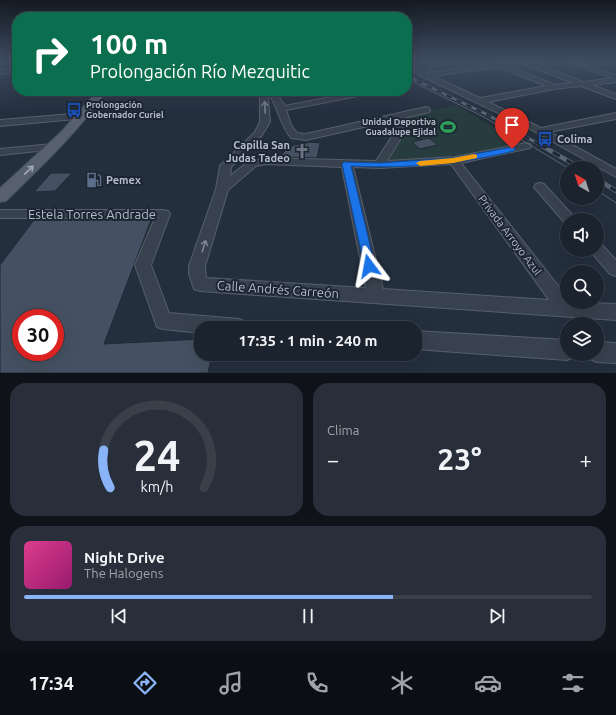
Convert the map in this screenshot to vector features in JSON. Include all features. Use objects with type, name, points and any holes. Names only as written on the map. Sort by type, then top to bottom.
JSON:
[{"type":"main road","points":[[0,182],[38,148],[88,96]]},
{"type":"main road","points":[[0,197],[84,116],[98,96]]},
{"type":"street","points":[[435,79],[539,131],[616,174]]},
{"type":"street","points":[[535,79],[554,87]]},
{"type":"street","points":[[571,79],[616,97]]},
{"type":"street","points":[[480,101],[554,87],[585,85],[616,80]]},
{"type":"street","name":"Calle Andrés Carreón","points":[[264,96],[265,122],[259,133],[226,166],[222,189],[197,266],[197,274],[200,284],[560,309]]},
{"type":"street","points":[[276,96],[284,122],[294,136],[306,137],[426,110]]},
{"type":"street","points":[[281,109],[347,96]]},
{"type":"street","points":[[0,123],[84,116]]},
{"type":"street","points":[[379,165],[396,138],[400,116]]},
{"type":"street","points":[[539,131],[616,116]]},
{"type":"street","points":[[222,189],[252,164],[257,162],[266,161],[379,165],[453,160],[526,146]]},
{"type":"street","points":[[0,152],[53,147]]},
{"type":"street","name":"Privada Arroyo Azul","points":[[453,160],[560,301]]},
{"type":"street","points":[[347,164],[376,296]]},
{"type":"street","points":[[540,187],[564,213]]},
{"type":"street","name":"Estela Torres Andrade","points":[[0,214],[163,214],[143,265],[164,321],[194,324]]},
{"type":"street","points":[[604,257],[616,270]]},
{"type":"street","name":"Calle Andrés Carreón","points":[[566,309],[616,312]]},
{"type":"street","points":[[422,340],[560,350]]},
{"type":"street","points":[[604,352],[616,353]]},
{"type":"green space","name":"Unidad Deportiva Guadalupe Ejidal","points":[[456,105],[523,144],[453,158],[388,161],[402,138],[406,116]]},
{"type":"building","points":[[429,138],[438,145],[420,149],[412,142]]},
{"type":"building","name":"Capilla San Judas Tadeo","points":[[311,142],[320,143],[317,158],[279,157],[287,149],[294,145]]},
{"type":"building","points":[[51,173],[72,173],[55,191],[34,192]]},
{"type":"building","points":[[34,220],[151,220],[104,344],[194,339],[194,361],[211,361],[208,373],[0,373],[0,265]]},
{"type":"tram line","points":[[412,81],[484,117],[560,163]]},
{"type":"tram line","points":[[604,195],[616,203]]},
{"type":"railway","points":[[414,79],[488,115],[540,145]]},
{"type":"railway","points":[[539,144],[568,161]]},
{"type":"railway","points":[[604,183],[616,191]]},
{"type":"slow traffic","points":[[420,163],[453,160],[474,156]]},
{"type":"place","name":"Prolongación Gobernador Curiel","points":[[74,110]]},
{"type":"place","name":"Unidad Deportiva Guadalupe Ejidal","points":[[448,127]]},
{"type":"place","name":"Colima","points":[[545,139]]},
{"type":"place","name":"Capilla San Judas Tadeo","points":[[302,151]]},
{"type":"place","name":"Pemex","points":[[94,180]]},
{"type":"route","points":[[369,266],[347,164],[415,164],[453,160],[512,149]]}]
